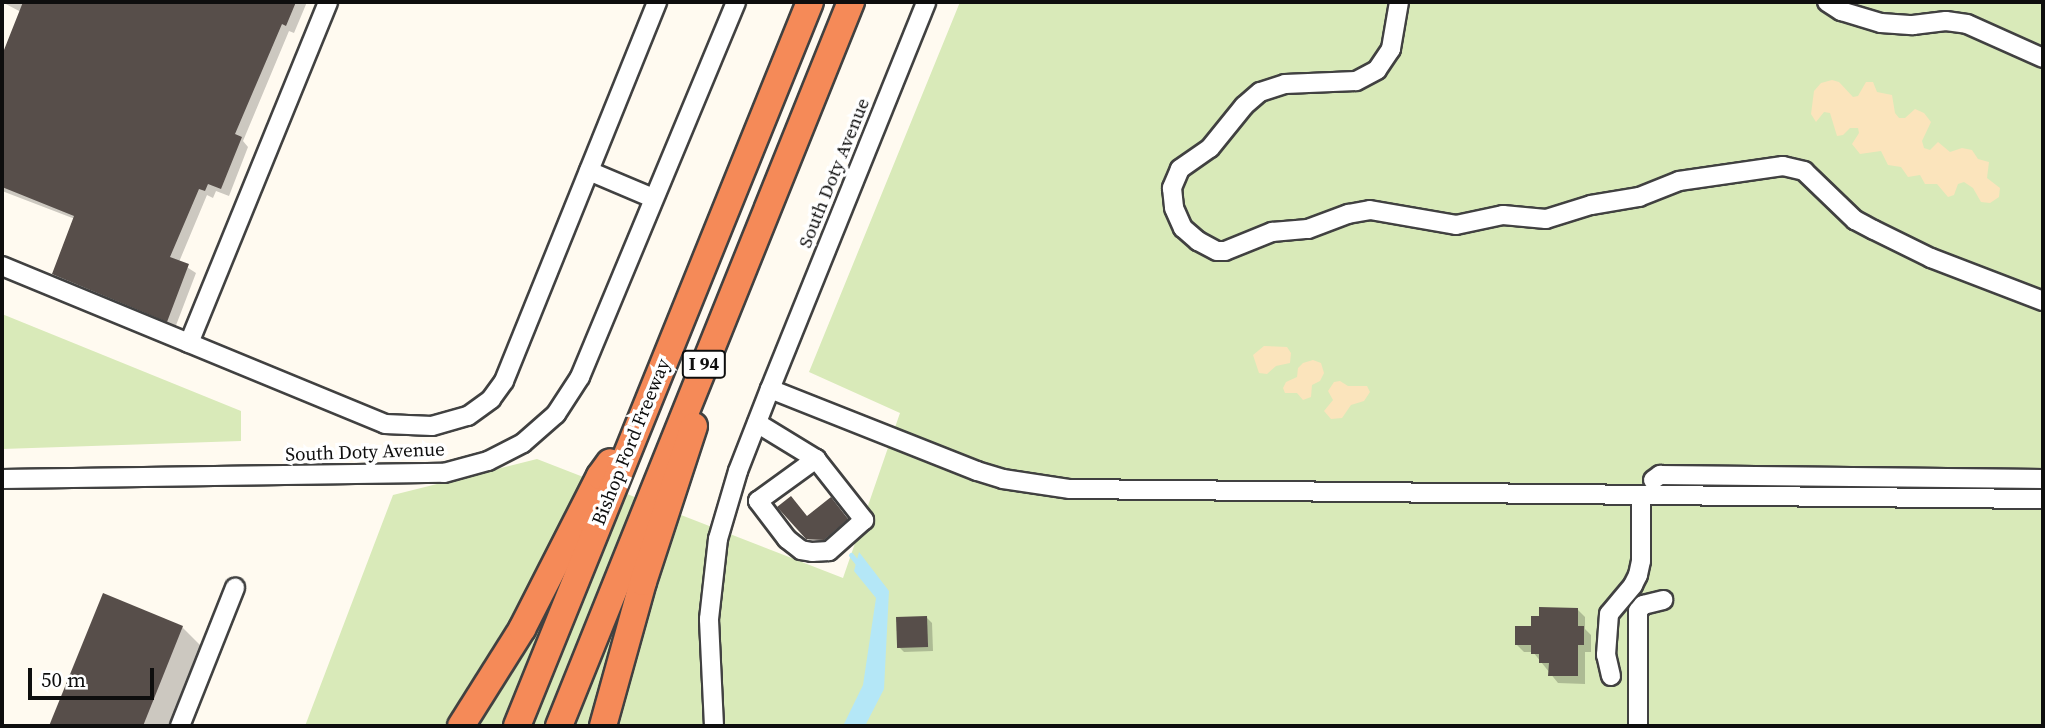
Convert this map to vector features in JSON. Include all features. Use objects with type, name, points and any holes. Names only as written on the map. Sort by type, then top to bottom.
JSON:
[{"type":"highway","name":"Bishop Ford Freeway","points":[[517,726],[810,2]]},
{"type":"highway","name":"Bishop Ford Freeway","points":[[559,726],[851,2]]},
{"type":"highway","points":[[603,726],[643,582],[685,461],[719,326]]},
{"type":"highway","points":[[461,726],[522,629],[600,476],[636,427]]},
{"type":"street","points":[[189,343],[328,2]]},
{"type":"street","points":[[2,266],[385,424],[432,426],[468,416],[491,399],[503,381],[657,2]]},
{"type":"street","name":"South Doty Avenue","points":[[2,480],[418,475],[466,469],[523,443],[556,414],[580,377],[736,2]]},
{"type":"street","name":"South Doty Avenue","points":[[714,726],[709,646],[718,539],[770,389],[926,2]]},
{"type":"street","points":[[1399,2],[1391,49],[1377,70],[1356,81],[1285,84],[1260,92],[1244,106],[1210,148],[1180,169],[1172,188],[1174,208],[1183,228],[1198,241],[1217,251],[1224,251],[1272,232],[1308,229],[1348,214],[1370,211],[1456,225],[1503,215],[1546,219],[1591,205],[1639,197],[1679,181],[1783,166],[1804,171],[1838,205],[1865,225],[1931,257],[2043,301]]},
{"type":"street","points":[[1827,2],[1841,11],[1881,23],[1913,25],[1946,21],[1967,24],[2043,58]]},
{"type":"street","points":[[589,171],[653,198]]},
{"type":"street","points":[[770,389],[977,471],[1036,485],[1108,492],[2043,499]]},
{"type":"street","points":[[757,423],[816,459],[864,520],[829,551],[812,552],[801,550],[787,539],[758,501],[816,459]]},
{"type":"street","points":[[1653,480],[1660,475],[2043,479]]},
{"type":"street","points":[[1611,676],[1607,664],[1609,614],[1633,586],[1638,575],[1641,561],[1641,496]]},
{"type":"street","points":[[180,726],[235,588]]},
{"type":"street","points":[[1638,726],[1638,611],[1643,605],[1663,600]]},
{"type":"green space","points":[[960,2],[2043,2],[2043,726],[305,726],[393,495],[537,459],[843,578],[900,413],[809,372]]},
{"type":"green space","points":[[2,314],[241,411],[241,441],[2,449]]},
{"type":"sand","points":[[1832,80],[1839,82],[1853,97],[1858,96],[1866,82],[1873,82],[1877,92],[1892,95],[1895,113],[1899,118],[1905,118],[1915,109],[1924,113],[1931,122],[1922,141],[1924,148],[1930,150],[1938,142],[1950,152],[1962,148],[1972,150],[1978,159],[1989,162],[1987,178],[2000,188],[1999,197],[1990,203],[1981,202],[1973,188],[1964,182],[1958,184],[1954,195],[1948,197],[1937,184],[1925,184],[1920,175],[1908,177],[1901,167],[1888,165],[1881,151],[1860,154],[1852,144],[1859,133],[1858,128],[1850,128],[1843,135],[1837,136],[1830,113],[1824,112],[1816,122],[1811,114],[1814,91],[1821,83]]},
{"type":"sand","points":[[1264,346],[1287,347],[1291,353],[1290,363],[1276,366],[1267,374],[1259,373],[1253,355]]},
{"type":"sand","points":[[1313,360],[1321,363],[1324,373],[1320,381],[1312,385],[1311,397],[1303,400],[1297,393],[1285,393],[1283,388],[1286,382],[1297,377],[1298,368],[1303,363]]},
{"type":"sand","points":[[1340,381],[1348,386],[1367,386],[1370,392],[1364,401],[1351,405],[1342,418],[1331,419],[1324,411],[1333,400],[1328,391],[1334,382]]},
{"type":"water","points":[[859,552],[889,591],[884,689],[865,726],[843,726],[863,685],[876,598],[854,571]]},
{"type":"building","points":[[23,2],[296,2],[286,26],[282,24],[235,134],[242,137],[221,189],[208,184],[205,191],[199,189],[170,257],[189,264],[167,322],[52,274],[74,216],[2,187],[2,55]]},
{"type":"building","points":[[791,496],[807,516],[831,497],[848,519],[824,540],[806,539],[777,507]]},
{"type":"building","points":[[103,593],[183,626],[143,726],[49,726]]},
{"type":"building","points":[[1539,607],[1578,608],[1578,626],[1584,626],[1584,645],[1578,645],[1578,676],[1548,676],[1549,663],[1539,663],[1539,654],[1531,654],[1531,645],[1515,645],[1515,626],[1531,626],[1531,616],[1539,616]]},
{"type":"building","points":[[927,616],[928,647],[897,648],[896,617]]},
{"type":"waterway","points":[[851,555],[859,565]]}]
